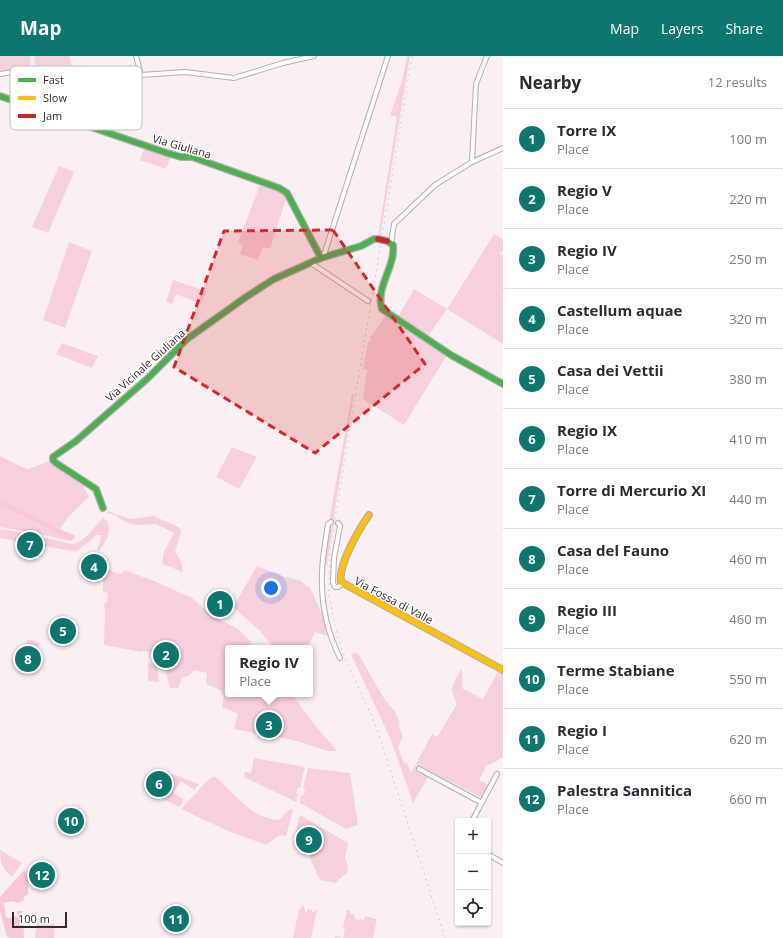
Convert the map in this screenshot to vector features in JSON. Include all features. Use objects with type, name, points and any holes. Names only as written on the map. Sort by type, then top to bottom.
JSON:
[{"type":"street","points":[[136,56],[139,66]]},
{"type":"street","points":[[142,75],[184,72],[234,78],[283,63],[314,56]]},
{"type":"street","points":[[322,258],[388,56]]},
{"type":"street","points":[[472,162],[476,84],[487,56]]},
{"type":"street","points":[[0,74],[10,73]]},
{"type":"street","name":"Via Giuliana","points":[[0,96],[10,99]]},
{"type":"street","name":"Via Giuliana","points":[[100,130],[167,153],[181,157],[192,157],[279,188],[287,193],[322,258]]},
{"type":"street","points":[[503,148],[472,162],[439,182],[394,224],[389,242],[394,249],[394,255],[384,281],[380,303],[382,309],[462,362],[503,384]]},
{"type":"street","name":"Via Vicinale Giuliana","points":[[103,508],[96,489],[56,463],[53,460],[53,457],[76,441],[147,379],[178,347],[194,334],[266,284],[322,258],[362,246],[374,239],[389,242]]},
{"type":"street","points":[[311,263],[368,301]]},
{"type":"street","name":"Via Fossa di Valle","points":[[369,515],[358,532],[341,571],[340,577],[342,584],[503,670]]},
{"type":"street","points":[[331,522],[328,524],[322,573],[323,599],[328,632],[340,658]]},
{"type":"street","points":[[338,523],[340,526],[334,558],[333,583],[335,587],[342,584]]},
{"type":"street","points":[[419,769],[482,803]]},
{"type":"street","points":[[474,818],[498,774]]},
{"type":"street","points":[[491,856],[503,863]]},
{"type":"highlighted area","points":[[333,230],[425,364],[315,453],[174,367],[224,231]]},
{"type":"shaded area","points":[[0,56],[30,56],[31,66],[10,66],[10,70],[0,71]]},
{"type":"shaded area","points":[[34,56],[70,56],[71,66],[35,66]]},
{"type":"shaded area","points":[[407,56],[410,56],[380,237],[378,236],[397,117],[390,115],[402,81]]},
{"type":"shaded area","points":[[145,147],[171,156],[166,169],[140,160]]},
{"type":"shaded area","points":[[59,166],[74,172],[48,233],[32,227]]},
{"type":"shaded area","points":[[260,185],[280,191],[287,196],[270,249],[263,247],[258,260],[240,254],[243,245],[238,242]]},
{"type":"shaded area","points":[[494,234],[503,239],[503,250],[500,254],[503,256],[503,344],[447,309]]},
{"type":"shaded area","points":[[69,242],[92,251],[65,328],[43,320]]},
{"type":"shaded area","points":[[173,280],[206,291],[201,304],[176,294],[172,304],[166,302]]},
{"type":"shaded area","points":[[414,289],[447,309],[428,336],[398,317]]},
{"type":"shaded area","points":[[386,315],[447,355],[404,425],[363,399],[367,370],[363,369],[368,342],[370,342],[371,335]]},
{"type":"shaded area","points":[[62,343],[98,356],[92,368],[56,354]]},
{"type":"shaded area","points":[[352,394],[354,395],[327,566],[324,566],[331,521],[329,521]]},
{"type":"shaded area","points":[[232,447],[257,457],[239,489],[216,477]]},
{"type":"shaded area","points":[[0,456],[29,469],[49,461],[86,483],[84,487],[89,497],[69,516],[60,529],[0,498]]},
{"type":"shaded area","points":[[0,498],[76,536],[71,541],[0,506]]},
{"type":"shaded area","points":[[0,506],[25,517],[71,541],[0,527]]},
{"type":"shaded area","points":[[108,511],[131,519],[154,516],[180,528],[181,532],[175,552],[181,562],[183,573],[162,564],[164,552],[174,533],[156,524],[137,525],[128,523],[116,515],[106,513]]},
{"type":"shaded area","points":[[103,518],[107,521],[109,533],[99,551],[97,550],[102,535],[96,535],[75,552],[72,550],[0,538],[0,529],[72,544],[77,543],[89,534]]},
{"type":"shaded area","points":[[257,566],[285,577],[299,580],[310,588],[323,616],[327,636],[315,632],[308,645],[271,645],[260,631],[233,607]]},
{"type":"shaded area","points":[[108,569],[122,574],[124,570],[154,581],[192,598],[210,614],[239,630],[252,645],[225,645],[225,697],[294,697],[313,723],[337,751],[328,751],[293,740],[234,729],[238,714],[222,707],[224,696],[220,690],[206,684],[207,673],[194,670],[190,675],[182,678],[178,688],[170,688],[165,669],[170,666],[170,659],[167,659],[168,654],[158,654],[157,657],[150,655],[149,652],[141,652],[104,645],[104,603],[107,602],[108,593],[103,592],[103,577]]},
{"type":"shaded area","points":[[28,639],[40,643],[35,657],[23,653]]},
{"type":"shaded area","points":[[357,653],[385,700],[394,710],[400,723],[399,726],[403,737],[398,747],[404,763],[407,763],[411,773],[432,734],[437,737],[457,704],[452,690],[461,669],[463,689],[483,699],[499,670],[503,672],[503,757],[492,764],[487,765],[479,780],[489,785],[482,798],[431,772],[413,803],[391,740],[351,654]]},
{"type":"shaded area","points":[[148,663],[157,664],[159,682],[148,681]]},
{"type":"shaded area","points":[[254,758],[305,767],[300,788],[298,787],[296,793],[298,794],[296,802],[244,777],[245,772],[251,773]]},
{"type":"shaded area","points":[[308,768],[350,773],[358,825],[346,829],[300,803],[301,795],[303,796],[305,789],[303,788]]},
{"type":"shaded area","points":[[161,770],[199,784],[194,790],[181,781],[173,792],[183,799],[183,802],[179,807],[153,794]]},
{"type":"shaded area","points":[[214,776],[244,804],[259,815],[279,820],[290,809],[292,809],[293,811],[286,836],[280,835],[266,845],[228,831],[181,809],[208,780]]},
{"type":"shaded area","points":[[64,809],[73,811],[69,829],[57,826]]},
{"type":"shaded area","points":[[300,815],[348,843],[345,858],[348,866],[347,873],[335,883],[320,880],[303,843],[294,839]]},
{"type":"shaded area","points":[[0,850],[22,863],[12,877],[2,865]]},
{"type":"shaded area","points":[[24,870],[29,876],[28,894],[24,897],[24,900],[18,903],[13,901],[4,903],[6,917],[8,918],[18,916],[17,911],[23,911],[24,938],[9,938],[7,937],[0,911],[0,897]]},
{"type":"shaded area","points":[[302,905],[304,906],[305,912],[307,912],[307,909],[312,910],[312,912],[317,910],[311,938],[293,938],[299,909],[301,909]]},
{"type":"shaded area","points":[[347,910],[350,910],[350,913],[355,915],[354,918],[360,921],[360,919],[364,920],[365,916],[377,919],[373,938],[343,938],[345,929],[343,928]]},
{"type":"shaded area","points":[[37,922],[55,924],[54,938],[35,938]]},
{"type":"railway","points":[[412,56],[330,549],[329,595],[337,635],[345,658],[377,729],[445,938]]},
{"type":"traffic: fast","points":[[0,96],[10,99]]},
{"type":"traffic: fast","points":[[100,130],[167,153],[181,157],[192,157],[279,188],[287,193],[321,258]]},
{"type":"traffic: fast","points":[[103,508],[96,489],[56,463],[53,460],[53,457],[76,441],[147,379],[187,339],[246,297],[274,279],[321,258],[361,246],[374,239],[378,239]]},
{"type":"traffic: fast","points":[[387,241],[393,245],[393,253],[392,261],[381,293],[382,309],[451,355],[503,384]]},
{"type":"traffic: slow","points":[[369,515],[350,547],[343,566],[341,582],[503,670]]},
{"type":"traffic: jam","points":[[378,239],[387,241]]},
{"type":"place","name":"Torre di Mercurio XI","points":[[30,545]]},
{"type":"place","name":"Castellum aquae","points":[[94,567]]},
{"type":"place","name":"Torre IX","points":[[220,604]]},
{"type":"place","name":"Casa dei Vettii","points":[[63,631]]},
{"type":"place","name":"Regio V","points":[[166,655]]},
{"type":"place","name":"Casa del Fauno","points":[[28,659]]},
{"type":"place","name":"Regio IV","points":[[269,725]]},
{"type":"place","name":"Regio IX","points":[[159,784]]},
{"type":"place","name":"Terme Stabiane","points":[[71,821]]},
{"type":"place","name":"Regio III","points":[[309,840]]},
{"type":"place","name":"Palestra Sannitica","points":[[42,875]]},
{"type":"place","name":"Regio I","points":[[176,919]]}]
